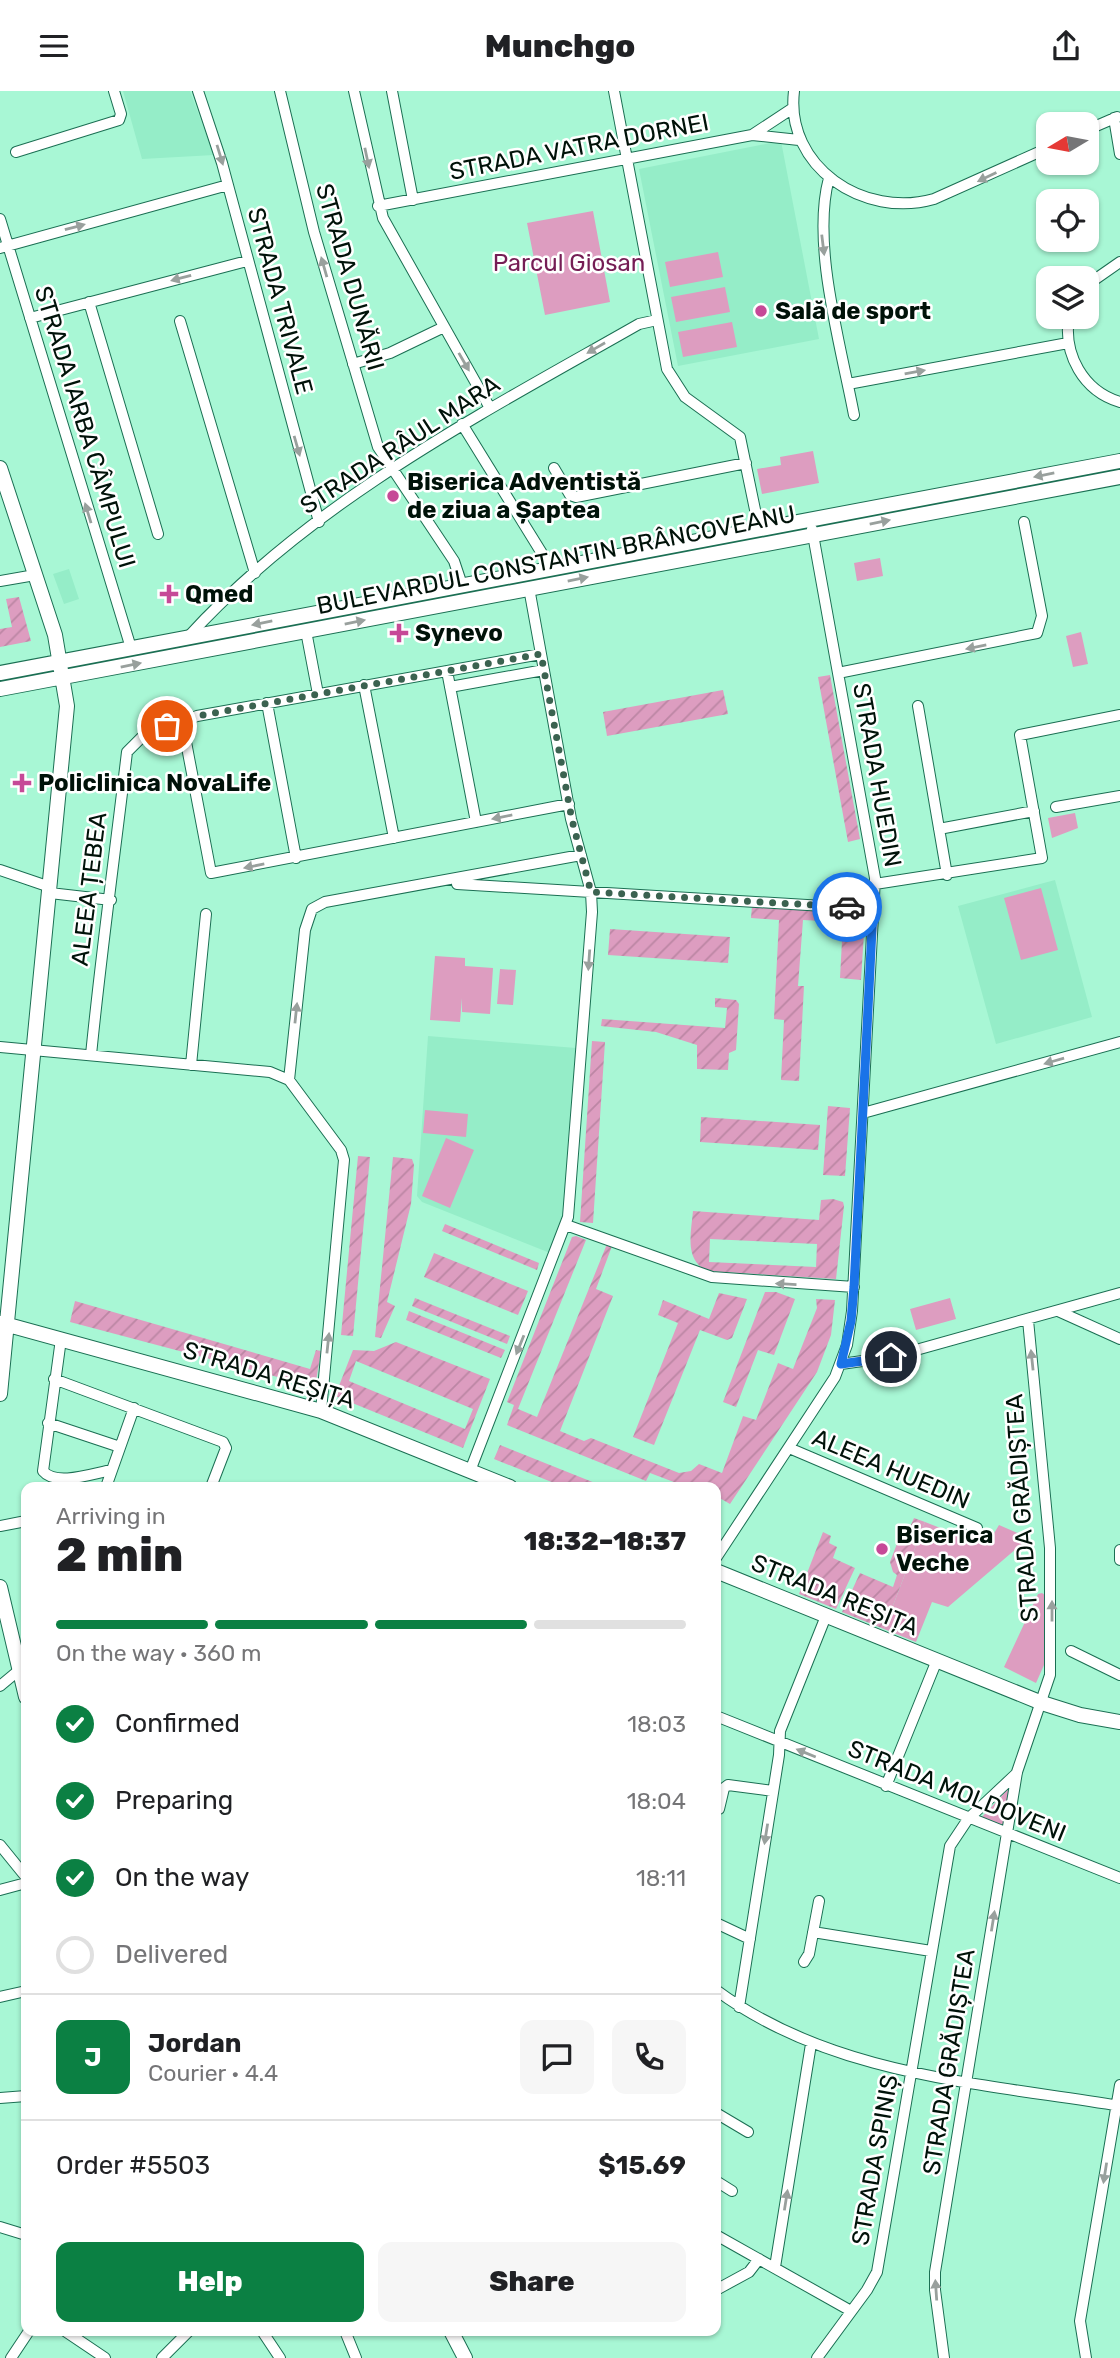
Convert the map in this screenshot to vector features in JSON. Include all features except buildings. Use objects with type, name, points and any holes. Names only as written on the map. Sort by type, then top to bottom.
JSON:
[{"type":"main road","name":"BULEVARDUL CONSTANTIN BRÂNCOVEANU","points":[[0,673],[1120,461]]},
{"type":"main road","points":[[0,468],[61,661],[67,714],[4,1324],[0,1394]]},
{"type":"main road","name":"BULEVARDUL CONSTANTIN BRÂNCOVEANU","points":[[0,689],[1120,477]]},
{"type":"main road","name":"STRADA REȘIȚA","points":[[4,1324],[321,1411],[498,1482]]},
{"type":"main road","name":"STRADA REȘIȚA","points":[[721,1573],[1042,1703],[1120,1722]]},
{"type":"main road","points":[[0,1587],[21,1681]]},
{"type":"main road","points":[[454,2336],[465,2358]]},
{"type":"street","points":[[16,152],[121,117],[114,91]]},
{"type":"street","name":"STRADA TRIVALE","points":[[198,91],[228,185],[319,522]]},
{"type":"street","name":"STRADA DUNĂRII","points":[[279,91],[314,232],[378,447],[391,471],[454,561],[461,585]]},
{"type":"street","points":[[354,91],[378,206],[397,247],[490,408]]},
{"type":"street","points":[[393,91],[413,200]]},
{"type":"street","points":[[614,91],[667,369],[675,385],[691,403],[740,437],[759,529]]},
{"type":"street","points":[[794,91],[793,109],[799,140],[814,163],[830,178],[872,200],[914,204],[973,184],[1036,154]]},
{"type":"street","name":"STRADA VATRA DORNEI","points":[[752,135],[793,109]]},
{"type":"street","points":[[1099,125],[1117,117],[1120,154]]},
{"type":"street","name":"STRADA VATRA DORNEI","points":[[378,206],[752,135],[799,140]]},
{"type":"street","points":[[830,178],[822,208],[823,249],[854,415]]},
{"type":"street","points":[[5,246],[228,185]]},
{"type":"street","name":"STRADA IARBA CÂMPULUI","points":[[0,219],[5,246],[30,318],[131,648]]},
{"type":"street","points":[[30,318],[247,261]]},
{"type":"street","points":[[1099,277],[1120,262]]},
{"type":"street","points":[[89,302],[158,534]]},
{"type":"street","name":"STRADA RÂUL MARA","points":[[188,637],[255,573],[319,522],[391,471],[490,408],[639,324],[657,320]]},
{"type":"street","points":[[180,321],[255,573]]},
{"type":"street","points":[[353,364],[390,353],[444,327]]},
{"type":"street","points":[[1069,329],[1068,343],[1074,361],[1092,388],[1120,402]]},
{"type":"street","points":[[848,384],[1068,343]]},
{"type":"street","points":[[462,424],[551,568]]},
{"type":"street","points":[[554,468],[570,495],[576,497],[746,463]]},
{"type":"street","name":"STRADA HUEDIN","points":[[721,1550],[841,1364],[851,1321],[854,1287],[875,884],[810,519]]},
{"type":"street","name":"STRADA HUEDIN","points":[[838,673],[1031,636],[1040,629],[1042,616],[1024,522]]},
{"type":"street","points":[[0,581],[35,575]]},
{"type":"street","points":[[470,1471],[566,1225],[587,987],[591,892],[569,804],[528,588]]},
{"type":"street","points":[[306,631],[318,694]]},
{"type":"street","name":"ALEEA ȚEBEA","points":[[91,1055],[103,933],[111,899],[127,752],[134,741],[182,721],[267,703],[541,654]]},
{"type":"street","points":[[450,687],[544,670]]},
{"type":"street","points":[[447,671],[476,822]]},
{"type":"street","points":[[364,685],[394,838]]},
{"type":"street","points":[[267,703],[296,857]]},
{"type":"street","name":"STRADA HUEDIN","points":[[919,706],[947,875]]},
{"type":"street","name":"STRADA HUEDIN","points":[[875,884],[947,875],[1042,858],[1020,735],[1115,716]]},
{"type":"street","points":[[182,721],[211,873],[569,804]]},
{"type":"street","points":[[1056,807],[1120,796]]},
{"type":"street","points":[[939,829],[1034,811]]},
{"type":"street","points":[[289,1080],[305,930],[312,909],[325,902],[581,855]]},
{"type":"street","points":[[0,870],[50,890],[111,899]]},
{"type":"street","points":[[439,883],[873,909]]},
{"type":"street","points":[[191,1065],[206,914]]},
{"type":"street","points":[[863,1112],[1120,1042]]},
{"type":"street","points":[[0,1047],[270,1072],[289,1080],[341,1150],[344,1160],[321,1411]]},
{"type":"street","points":[[566,1225],[712,1277],[854,1287]]},
{"type":"street","points":[[841,1364],[878,1361],[1120,1293]]},
{"type":"street","points":[[1058,1311],[1120,1339]]},
{"type":"street","name":"STRADA GRĂDIȘTEA","points":[[944,2358],[935,2280],[1017,1772],[1042,1703],[1051,1668],[1052,1579],[1028,1319]]},
{"type":"street","points":[[61,1339],[42,1468],[47,1476],[57,1479],[112,1470]]},
{"type":"street","points":[[54,1379],[223,1442],[226,1448],[213,1482]]},
{"type":"street","points":[[108,1482],[134,1408]]},
{"type":"street","points":[[48,1423],[120,1447]]},
{"type":"street","name":"ALEEA HUEDIN","points":[[789,1448],[977,1528]]},
{"type":"street","points":[[0,1527],[21,1522]]},
{"type":"street","points":[[1120,1550],[1120,1560]]},
{"type":"street","points":[[739,2007],[780,1731],[826,1616]]},
{"type":"street","points":[[1071,1651],[1120,1675]]},
{"type":"street","name":"STRADA REȘIȚA","points":[[886,1786],[937,1660]]},
{"type":"street","points":[[0,1686],[18,1671]]},
{"type":"street","name":"STRADA MOLDOVENI","points":[[721,1718],[1120,1878]]},
{"type":"street","name":"STRADA GRĂDIȘTEA","points":[[968,1819],[1017,1772]]},
{"type":"street","points":[[721,1801],[724,1788],[728,1785],[773,1791]]},
{"type":"street","name":"STRADA SPINIȘ","points":[[817,2358],[852,2311],[877,2271],[950,1846],[968,1819]]},
{"type":"street","points":[[0,1845],[21,1871]]},
{"type":"street","points":[[0,1890],[21,1884]]},
{"type":"street","points":[[804,1962],[813,1933],[818,1901]]},
{"type":"street","points":[[721,1925],[750,1938]]},
{"type":"street","points":[[813,1933],[932,1951]]},
{"type":"street","points":[[0,1997],[21,1992]]},
{"type":"street","points":[[721,1994],[775,2028],[811,2044],[911,2073],[1118,2106]]},
{"type":"street","points":[[775,2267],[811,2044]]},
{"type":"street","points":[[1086,2358],[1080,2321],[1120,2085]]},
{"type":"street","points":[[0,2098],[21,2097]]},
{"type":"street","points":[[721,2116],[748,2132]]},
{"type":"street","points":[[721,2184],[732,2191]]},
{"type":"street","points":[[0,2227],[21,2233]]},
{"type":"street","points":[[721,2238],[852,2311]]},
{"type":"street","points":[[721,2287],[749,2271],[759,2259]]},
{"type":"street","points":[[11,2358],[26,2336]]},
{"type":"street","points":[[72,2336],[105,2358]]},
{"type":"street","points":[[162,2358],[184,2336]]},
{"type":"street","points":[[265,2336],[280,2358]]},
{"type":"street","points":[[347,2336],[356,2358]]},
{"type":"street","points":[[824,2347],[833,2358]]},
{"type":"shaded area","points":[[123,91],[190,91],[214,155],[142,159]]},
{"type":"shaded area","points":[[781,141],[819,339],[678,366],[639,169]]},
{"type":"shaded area","points":[[69,569],[79,599],[64,604],[53,574]]},
{"type":"shaded area","points":[[1055,880],[1092,1017],[996,1044],[958,906]]},
{"type":"shaded area","points":[[428,1036],[576,1048],[563,1217],[550,1253],[422,1202],[417,1196]]},
{"type":"green space","name":"Parcul Giosan","points":[[593,211],[610,302],[545,315],[527,223]]},
{"type":"green space","points":[[718,252],[723,277],[670,287],[665,262]]},
{"type":"green space","points":[[725,287],[730,312],[676,322],[671,297]]},
{"type":"green space","points":[[732,322],[737,347],[683,357],[678,332]]},
{"type":"green space","points":[[813,451],[819,483],[762,494],[757,469],[781,465],[780,457]]},
{"type":"green space","points":[[880,558],[883,576],[857,581],[854,563]]},
{"type":"green space","points":[[19,597],[31,641],[0,647],[0,629],[12,627],[6,599]]},
{"type":"green space","points":[[1081,632],[1088,664],[1073,667],[1066,636]]},
{"type":"green space","points":[[830,675],[860,839],[848,842],[818,677]]},
{"type":"green space","points":[[723,690],[728,714],[607,736],[603,712]]},
{"type":"green space","points":[[1075,813],[1078,828],[1052,838],[1048,818]]},
{"type":"green space","points":[[1041,888],[1058,950],[1021,960],[1004,898]]},
{"type":"green space","points":[[752,906],[860,913],[865,917],[861,980],[840,978],[843,922],[803,920],[798,986],[804,986],[799,1081],[781,1080],[784,1020],[774,1019],[779,920],[751,918]]},
{"type":"green space","points":[[610,929],[730,937],[728,963],[608,955]]},
{"type":"green space","points":[[435,956],[465,958],[465,966],[493,968],[490,1014],[462,1012],[462,998],[460,1022],[430,1020]]},
{"type":"green space","points":[[500,969],[516,970],[513,1005],[497,1004]]},
{"type":"green space","points":[[715,998],[736,1000],[739,1004],[736,1050],[729,1053],[728,1070],[697,1069],[697,1045],[656,1032],[601,1026],[602,1019],[725,1028],[727,1008],[715,1007]]},
{"type":"green space","points":[[592,1041],[605,1042],[593,1223],[580,1222]]},
{"type":"green space","points":[[828,1106],[850,1108],[845,1176],[823,1175]]},
{"type":"green space","points":[[425,1110],[468,1114],[466,1137],[423,1133]]},
{"type":"green space","points":[[701,1117],[820,1125],[818,1150],[700,1142]]},
{"type":"green space","points":[[446,1138],[474,1150],[450,1208],[422,1196]]},
{"type":"green space","points":[[358,1156],[370,1157],[353,1336],[341,1335]]},
{"type":"green space","points":[[393,1157],[412,1159],[414,1165],[411,1204],[387,1302],[395,1306],[381,1338],[375,1337]]},
{"type":"green space","points":[[833,1199],[843,1202],[844,1206],[836,1279],[708,1271],[695,1261],[691,1245],[693,1211],[819,1220],[821,1200]],"holes":[[[710,1239],[817,1244],[816,1267],[709,1262]]]},
{"type":"green space","points":[[445,1224],[539,1263],[537,1270],[442,1231]]},
{"type":"green space","points":[[572,1237],[586,1240],[518,1409],[537,1417],[607,1244],[612,1246],[596,1289],[613,1296],[560,1431],[584,1441],[591,1438],[679,1473],[691,1471],[699,1464],[722,1473],[743,1416],[756,1420],[778,1363],[793,1369],[817,1308],[816,1299],[835,1300],[831,1335],[817,1372],[730,1504],[721,1499],[721,1482],[674,1482],[650,1473],[646,1481],[507,1425],[514,1405],[507,1402]]},
{"type":"green space","points":[[434,1253],[528,1291],[518,1315],[424,1277]]},
{"type":"green space","points":[[765,1292],[776,1292],[795,1299],[774,1355],[758,1350],[736,1407],[723,1402]]},
{"type":"green space","points":[[719,1293],[747,1299],[732,1338],[727,1340],[700,1330],[654,1445],[633,1437],[678,1323],[658,1315],[663,1300],[709,1319]]},
{"type":"green space","points":[[415,1298],[510,1336],[507,1344],[412,1306]]},
{"type":"green space","points":[[950,1298],[956,1319],[916,1330],[910,1309]]},
{"type":"green space","points":[[75,1301],[310,1369],[316,1350],[321,1351],[315,1387],[70,1322]]},
{"type":"green space","points":[[409,1311],[505,1350],[501,1358],[406,1320]]},
{"type":"green space","points":[[396,1342],[490,1379],[463,1448],[335,1396],[353,1350],[374,1351]],"holes":[[[356,1361],[473,1409],[465,1429],[349,1381]]]},
{"type":"green space","points":[[500,1445],[592,1482],[552,1482],[494,1459]]},
{"type":"green space","points":[[914,1518],[925,1522],[884,1629],[842,1612],[860,1573],[893,1587],[897,1575],[890,1562],[903,1528],[909,1529]]},
{"type":"green space","points":[[925,1522],[976,1542],[993,1535],[999,1525],[1029,1538],[948,1607],[932,1602],[916,1642],[884,1629]]},
{"type":"green space","points":[[823,1532],[831,1536],[829,1543],[837,1547],[833,1558],[855,1568],[836,1609],[799,1594]]},
{"type":"green space","points":[[1038,1594],[1045,1595],[1044,1665],[1036,1683],[1004,1667]]},
{"type":"green space","points":[[1012,1785],[1004,1827],[981,1818]]},
{"type":"way so far","points":[[167,726],[197,716],[541,654],[572,820],[591,892],[847,907]]},
{"type":"place","name":"Sală de sport","points":[[761,311]]},
{"type":"place","name":"Biserica Adventistă de ziua a Șaptea","points":[[393,496]]},
{"type":"place","name":"Qmed","points":[[169,594]]},
{"type":"place","name":"Synevo","points":[[399,633]]},
{"type":"place","name":"Policlinica NovaLife","points":[[22,783]]},
{"type":"place","name":"Biserica Veche","points":[[882,1549]]},
{"type":"route","points":[[847,907],[873,909],[854,1287],[847,1345],[841,1364],[864,1363],[891,1357]]}]
